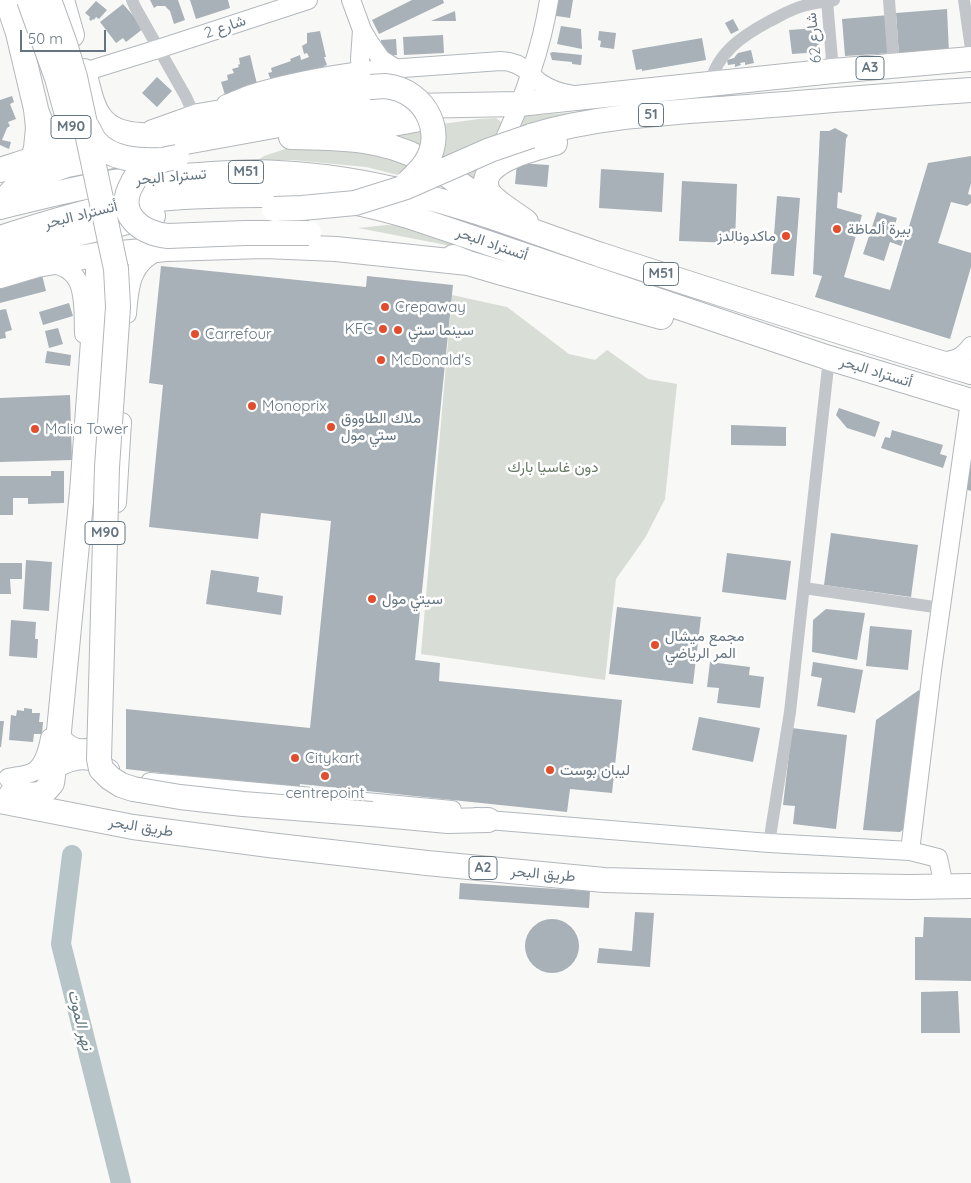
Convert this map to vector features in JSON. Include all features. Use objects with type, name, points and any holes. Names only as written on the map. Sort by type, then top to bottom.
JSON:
[{"type":"highway","points":[[7,0],[18,33],[41,123],[51,134],[66,138],[80,131],[88,119],[88,111],[72,36]]},
{"type":"highway","name":"M90","points":[[29,0],[57,78],[77,150],[99,259],[82,492],[60,730]]},
{"type":"highway","name":"M90","points":[[49,0],[64,41],[74,77],[116,269],[118,290],[107,466],[104,764]]},
{"type":"highway","points":[[0,258],[80,233],[184,210],[274,209],[341,205],[355,202],[395,190],[410,180],[427,162],[431,153],[433,130],[431,121],[427,112],[417,100],[408,94],[366,79],[196,116],[147,134],[133,135],[121,132],[101,120],[96,112],[62,0]]},
{"type":"highway","name":"A3","points":[[589,97],[833,71],[971,59]]},
{"type":"highway","name":"A3","points":[[774,105],[971,90]]},
{"type":"highway","points":[[0,170],[31,160],[147,134],[375,96],[426,98],[465,106]]},
{"type":"highway","points":[[0,207],[15,188],[33,178],[56,169],[98,159],[345,113],[408,106],[519,104],[589,97]]},
{"type":"highway","points":[[528,223],[498,202],[489,193],[486,182],[490,171],[496,165],[511,157],[563,140],[613,132],[751,120],[774,105]]},
{"type":"highway","name":"51","points":[[395,190],[416,183],[490,150],[549,131],[614,119],[657,114],[774,105]]},
{"type":"highway","points":[[84,122],[94,140],[110,152],[124,158],[149,160],[290,137],[387,125],[441,115],[465,106]]},
{"type":"highway","points":[[0,181],[20,171],[35,153],[38,139],[36,109]]},
{"type":"highway","points":[[290,137],[329,137],[361,140],[393,147],[421,159],[489,204],[598,254]]},
{"type":"highway","points":[[169,158],[147,167],[138,174],[130,186],[126,200],[130,216],[149,232],[168,236],[309,233],[332,234],[387,242],[436,251],[468,263],[701,328],[736,326]]},
{"type":"highway","name":"تستراد البحر","points":[[0,207],[64,191],[116,182],[238,172],[262,172],[326,177],[368,184],[414,194],[489,217]]},
{"type":"highway","name":"أتستراد البحر","points":[[0,238],[72,216],[114,206],[178,197],[265,195],[325,198],[350,202],[408,216],[829,358],[971,401]]},
{"type":"highway","name":"أتستراد البحر","points":[[489,217],[598,254],[971,372]]},
{"type":"highway","points":[[0,276],[36,265],[96,255],[167,249],[274,246],[336,249],[468,263]]},
{"type":"highway","points":[[60,730],[53,776],[55,793],[63,800],[133,827]]},
{"type":"highway","points":[[104,764],[101,769],[121,785],[133,789],[198,799],[448,820],[488,820]]},
{"type":"highway","points":[[2,782],[31,795],[40,794],[44,792],[53,776]]},
{"type":"highway","name":"طريق البحر","points":[[0,801],[133,827],[270,845],[427,863],[604,880],[783,885],[971,886]]},
{"type":"street","points":[[132,0],[196,116]]},
{"type":"street","name":"شارع 2","points":[[84,72],[308,0]]},
{"type":"street","points":[[351,0],[362,30],[381,59],[395,68]]},
{"type":"street","points":[[490,171],[519,104],[530,73],[546,19],[549,0]]},
{"type":"street","points":[[889,0],[894,66]]},
{"type":"street","points":[[964,0],[971,49]]},
{"type":"street","points":[[710,84],[721,59],[742,38],[791,10],[830,1]]},
{"type":"street","name":"شارع 62","points":[[830,1],[833,71]]},
{"type":"street","points":[[362,30],[360,59],[366,79],[395,68],[501,61],[517,64],[536,80],[556,91],[574,96],[589,97]]},
{"type":"street","points":[[104,764],[108,759],[105,735],[128,294],[131,282],[142,262],[152,254],[167,249]]},
{"type":"street","points":[[2,782],[35,771],[41,764],[49,745],[72,520],[84,371],[83,305],[79,282],[73,273],[63,267],[51,264],[36,265]]},
{"type":"street","points":[[939,362],[955,360],[961,357],[971,346]]},
{"type":"street","points":[[769,844],[790,712],[829,358]]},
{"type":"street","points":[[910,851],[932,670],[971,401]]},
{"type":"street","points":[[804,588],[941,608]]},
{"type":"street","points":[[60,730],[67,743],[81,749],[95,745],[105,735]]},
{"type":"street","points":[[53,776],[71,761],[87,760],[104,764],[119,774],[134,780],[453,810],[488,820],[769,844],[910,851],[938,858],[944,886]]},
{"type":"green space","points":[[638,108],[517,136],[523,116]]},
{"type":"green space","points":[[496,118],[504,124],[482,185],[361,135],[479,119]]},
{"type":"green space","points":[[328,143],[419,164],[402,176],[366,167],[293,160],[258,160],[264,156],[297,145]]},
{"type":"green space","points":[[387,225],[405,226],[487,254],[358,228]]},
{"type":"green space","name":"دون غاسيا بارك","points":[[452,295],[507,307],[569,354],[595,360],[607,350],[648,379],[677,384],[665,499],[645,538],[616,579],[605,680],[421,654]]},
{"type":"building","points":[[150,0],[178,0],[185,20],[174,24],[170,11],[165,6],[154,8]]},
{"type":"building","points":[[190,0],[228,0],[230,8],[196,19]]},
{"type":"building","points":[[412,0],[443,0],[444,3],[379,34],[372,20]]},
{"type":"building","points":[[553,0],[573,0],[570,18],[550,15]]},
{"type":"building","points":[[96,1],[107,10],[99,19],[96,17],[91,21],[90,17],[85,13]]},
{"type":"building","points":[[123,4],[144,28],[126,42],[123,38],[116,43],[100,22]]},
{"type":"building","points":[[947,9],[949,53],[899,56],[896,13]]},
{"type":"building","points":[[455,11],[456,21],[431,21]]},
{"type":"building","points":[[889,15],[892,53],[845,56],[842,19]]},
{"type":"building","points":[[733,19],[739,30],[731,34],[725,23]]},
{"type":"building","points":[[561,26],[581,29],[582,49],[557,44]]},
{"type":"building","points":[[817,28],[820,52],[792,54],[789,30]]},
{"type":"building","points":[[320,31],[326,57],[324,57],[327,65],[324,66],[325,68],[273,85],[268,73],[272,72],[271,68],[291,61],[290,59],[300,55],[301,60],[309,57],[307,53],[304,54],[302,46],[307,43],[307,33]]},
{"type":"building","points":[[599,31],[616,33],[614,49],[600,47],[601,41],[598,40]]},
{"type":"building","points":[[443,35],[444,53],[404,55],[403,37]]},
{"type":"building","points":[[702,38],[706,60],[642,71],[642,69],[636,70],[632,50]]},
{"type":"building","points":[[396,39],[397,55],[382,56],[381,40]]},
{"type":"building","points":[[751,50],[754,63],[745,65],[745,62],[740,63],[741,65],[735,67],[735,64],[728,65],[727,60],[734,58],[738,53]]},
{"type":"building","points":[[550,53],[582,55],[581,65],[552,60]]},
{"type":"building","points":[[250,55],[257,84],[226,98],[221,82],[228,80],[227,75],[234,73],[232,69],[239,67],[239,58]]},
{"type":"building","points":[[157,77],[172,91],[157,107],[142,93]]},
{"type":"building","points":[[12,96],[14,102],[10,104],[16,119],[8,122],[10,126],[7,128],[2,140],[11,142],[9,149],[0,145],[0,100]]},
{"type":"building","name":"بيرة ألماظة","points":[[835,128],[848,135],[846,139],[842,193],[838,192],[837,208],[862,215],[844,277],[890,290],[928,163],[971,156],[971,183],[968,194],[971,195],[971,203],[967,206],[951,202],[938,243],[971,253],[971,267],[950,339],[815,297],[822,276],[813,274],[820,131],[829,131]]},
{"type":"building","points":[[517,163],[549,165],[547,187],[515,184]]},
{"type":"building","points":[[601,169],[664,173],[662,212],[599,208]]},
{"type":"building","points":[[682,181],[737,184],[735,243],[679,241]]},
{"type":"building","name":"ماكدونالدز","points":[[777,196],[800,198],[794,276],[771,274]]},
{"type":"building","points":[[877,212],[897,218],[891,237],[903,241],[901,246],[890,242],[884,261],[863,254]]},
{"type":"building","name":"سيتي مول","points":[[161,266],[366,287],[367,276],[453,285],[415,660],[440,663],[439,681],[622,700],[612,793],[570,789],[567,812],[300,784],[299,789],[126,769],[126,709],[310,728],[331,521],[261,513],[258,539],[149,527],[163,385],[149,383]]},
{"type":"building","points":[[42,275],[46,291],[0,303],[0,286]]},
{"type":"building","points":[[69,303],[73,316],[43,325],[39,312]]},
{"type":"building","points":[[6,309],[12,330],[5,332],[6,338],[0,339],[0,310]]},
{"type":"building","points":[[58,328],[63,344],[49,348],[45,331]]},
{"type":"building","points":[[47,351],[71,355],[70,366],[45,363]]},
{"type":"building","name":"Malia Tower","points":[[70,395],[72,460],[0,462],[0,398]]},
{"type":"building","points":[[839,408],[880,422],[875,437],[847,428],[836,415]]},
{"type":"building","points":[[731,425],[786,427],[786,446],[731,445]]},
{"type":"building","points":[[892,430],[943,445],[940,454],[947,456],[943,468],[881,448],[885,437],[890,438]]},
{"type":"building","points":[[971,462],[971,491],[965,489]]},
{"type":"building","points":[[51,471],[64,471],[64,503],[28,504],[28,498],[13,498],[13,515],[0,515],[0,476],[51,476]]},
{"type":"building","points":[[831,533],[918,545],[911,597],[824,585]]},
{"type":"building","points":[[727,553],[791,561],[786,600],[722,592]]},
{"type":"building","points":[[26,560],[52,562],[49,611],[23,609]]},
{"type":"building","points":[[0,563],[22,563],[22,579],[10,579],[11,594],[0,594]]},
{"type":"building","points":[[211,570],[259,577],[257,592],[283,596],[281,615],[206,604]]},
{"type":"building","name":"مجمع ميشال المر الرياضي","points":[[617,607],[701,617],[693,684],[609,674]]},
{"type":"building","points":[[826,609],[865,613],[857,660],[812,652],[813,620]]},
{"type":"building","points":[[11,620],[36,622],[35,639],[38,639],[37,658],[9,656]]},
{"type":"building","points":[[870,626],[912,630],[908,670],[866,666]]},
{"type":"building","points":[[710,662],[750,667],[749,675],[764,677],[760,708],[717,703],[719,688],[707,687]]},
{"type":"building","points":[[813,662],[863,670],[855,713],[817,706],[822,678],[811,676]]},
{"type":"building","points":[[919,690],[923,693],[908,826],[900,832],[863,830],[876,720]]},
{"type":"building","points":[[24,708],[32,709],[32,713],[40,713],[39,722],[43,722],[42,734],[34,734],[33,742],[9,740],[11,715],[16,716],[17,710],[24,711]]},
{"type":"building","points":[[699,717],[760,728],[753,762],[692,750]]},
{"type":"building","points":[[0,721],[4,721],[1,747],[0,747]]},
{"type":"building","points":[[792,728],[847,735],[836,829],[793,824],[795,806],[783,805]]},
{"type":"building","points":[[460,883],[590,891],[589,908],[459,899]]},
{"type":"building","points":[[635,912],[654,913],[650,967],[597,963],[599,948],[632,951]]},
{"type":"building","points":[[924,917],[971,918],[971,981],[915,980],[915,937],[923,937]]},
{"type":"building","points":[[552,919],[562,921],[571,927],[577,936],[579,946],[577,956],[571,965],[562,971],[552,973],[542,971],[533,965],[527,956],[525,946],[527,936],[533,927],[542,921]]},
{"type":"building","points":[[958,991],[960,1033],[921,1033],[921,992]]},
{"type":"waterway","name":"نهر الموت","points":[[72,855],[61,944],[121,1183]]},
{"type":"place","name":"بيرة ألماظة","points":[[837,229]]},
{"type":"place","name":"ماكدونالدز","points":[[786,236]]},
{"type":"place","name":"Crepaway","points":[[385,307]]},
{"type":"place","name":"KFC","points":[[383,329]]},
{"type":"place","name":"سينما ستي","points":[[398,330]]},
{"type":"place","name":"Carrefour","points":[[195,334]]},
{"type":"place","name":"McDonald's","points":[[381,360]]},
{"type":"place","name":"Monoprix","points":[[252,406]]},
{"type":"place","name":"ملاك الطاووق ستي مول","points":[[331,427]]},
{"type":"place","name":"Malia Tower","points":[[35,429]]},
{"type":"place","name":"سيتي مول","points":[[372,599]]},
{"type":"place","name":"مجمع ميشال المر الرياضي","points":[[655,645]]},
{"type":"place","name":"Citykart","points":[[295,758]]},
{"type":"place","name":"ليبان بوست","points":[[550,770]]},
{"type":"place","name":"centrepoint","points":[[325,776]]}]
